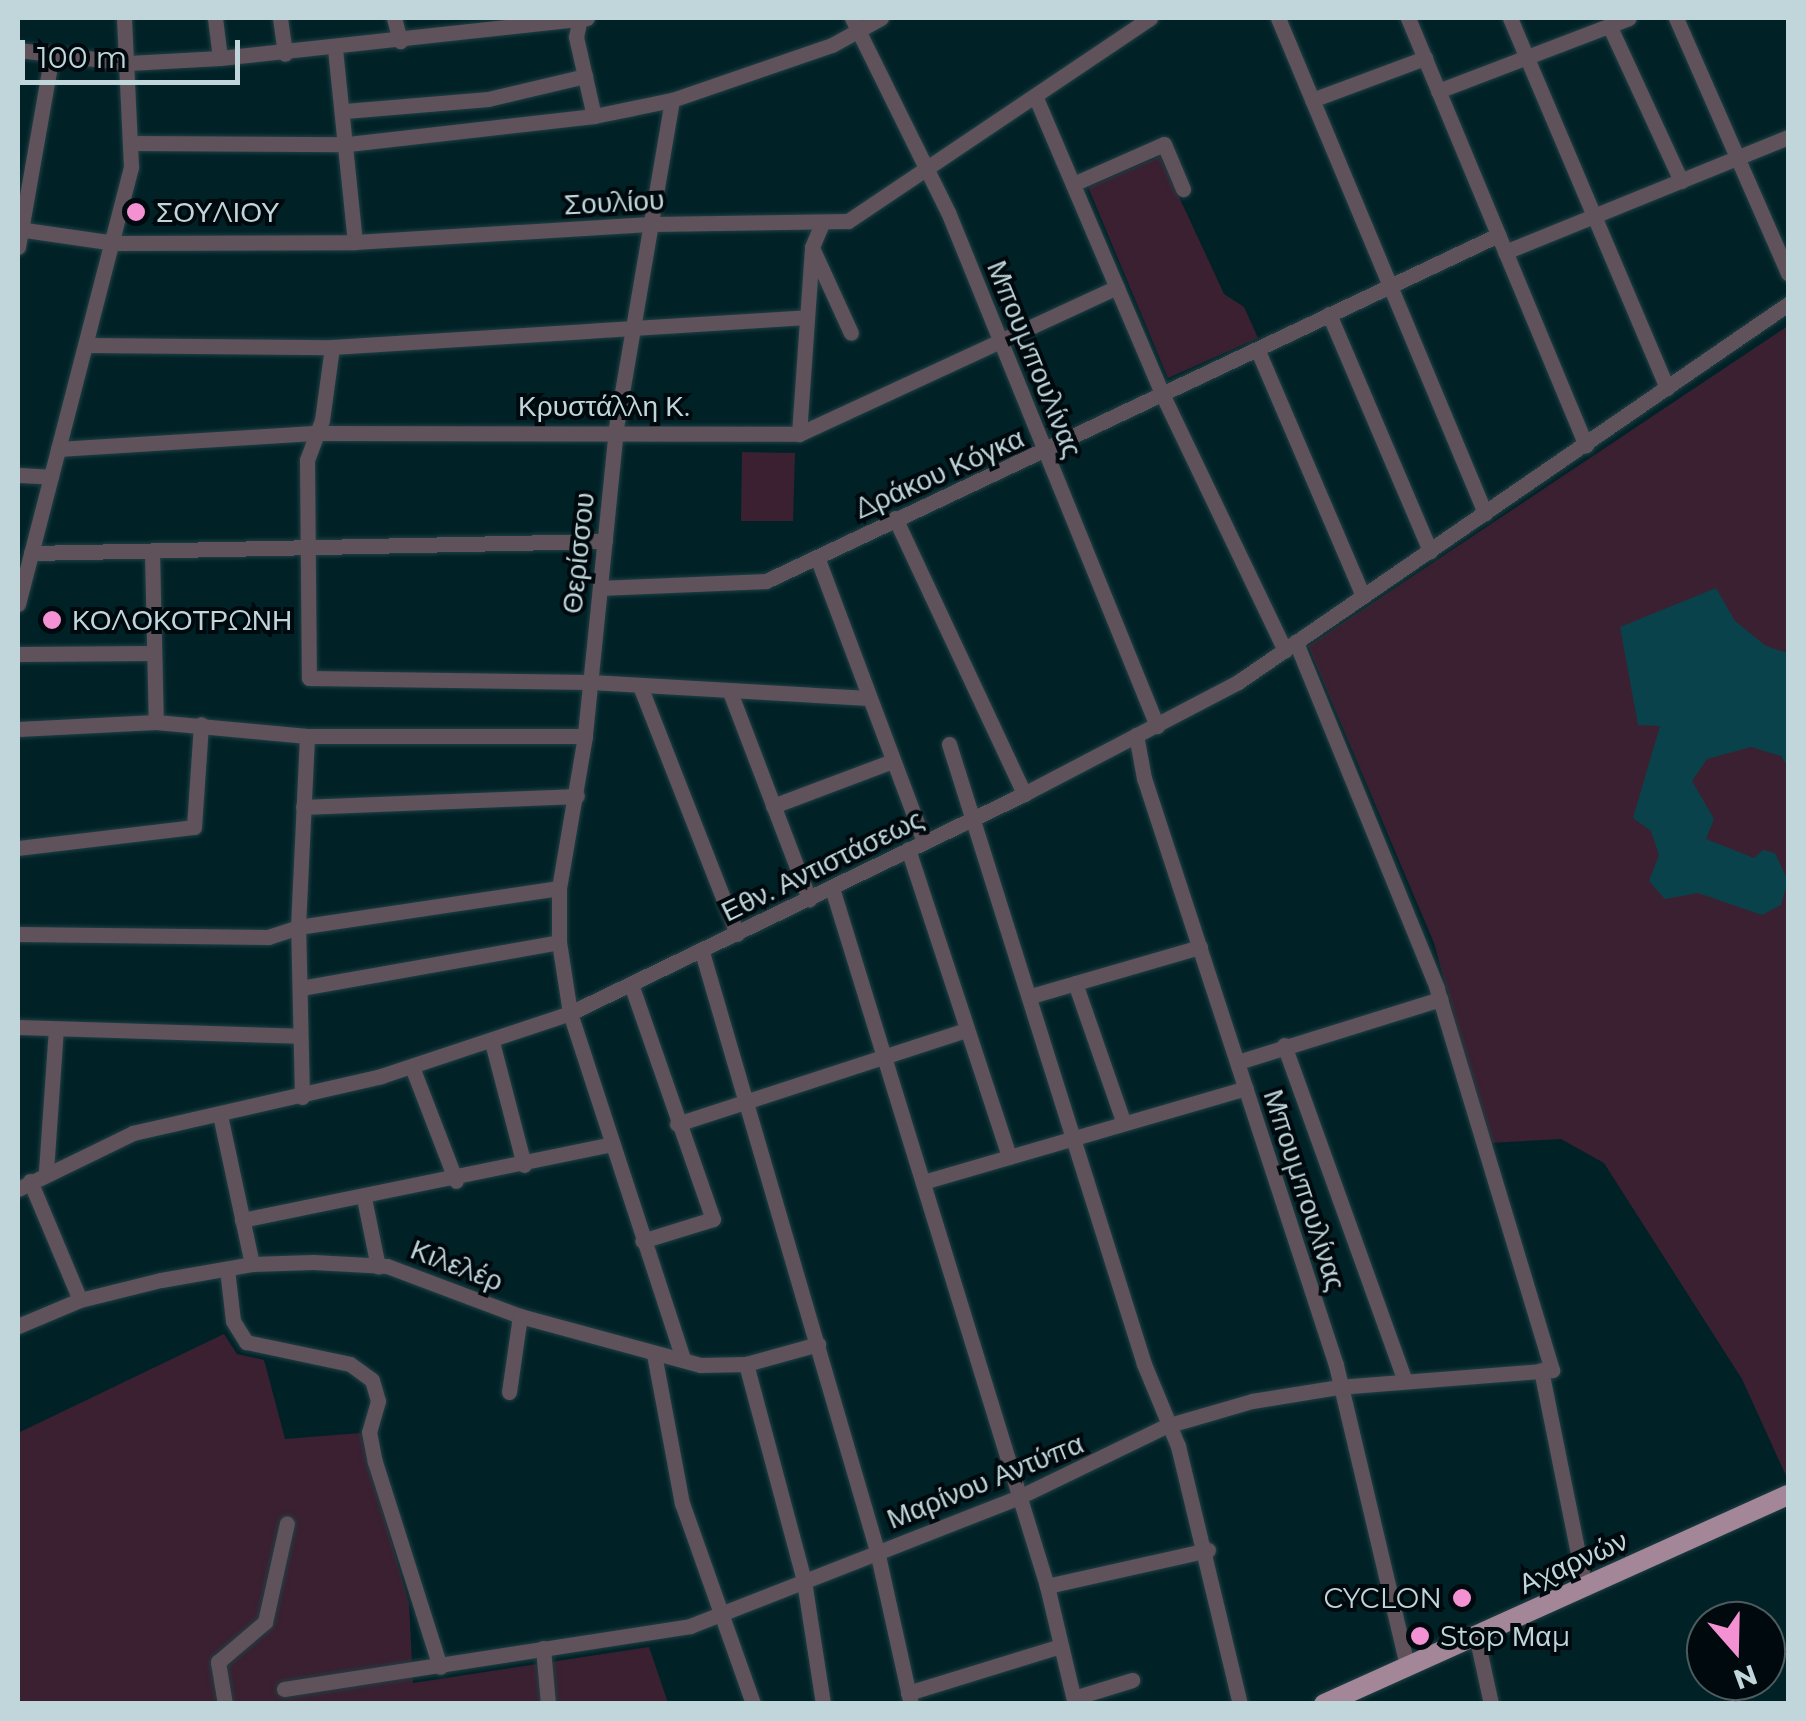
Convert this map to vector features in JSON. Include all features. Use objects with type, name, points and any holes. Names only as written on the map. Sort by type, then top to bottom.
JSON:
[{"type":"main road","name":"Αχαρνών","points":[[1324,1704],[1788,1495]]},
{"type":"street","points":[[18,604],[114,243],[132,144],[124,18]]},
{"type":"street","points":[[215,18],[220,58]]},
{"type":"street","points":[[280,18],[285,54]]},
{"type":"street","points":[[394,18],[400,41]]},
{"type":"street","points":[[18,50],[128,63],[220,58],[335,49],[582,18],[584,76],[594,116]]},
{"type":"street","points":[[132,144],[348,144],[594,116],[672,100],[832,45],[854,24],[881,18]]},
{"type":"street","name":"Σουλίου","points":[[19,230],[114,243],[356,242],[786,219],[821,226],[874,208],[1150,18]]},
{"type":"street","points":[[1278,18],[1485,513]]},
{"type":"street","points":[[1408,18],[1586,445]]},
{"type":"street","points":[[1510,18],[1667,388]]},
{"type":"street","points":[[1438,91],[1628,18]]},
{"type":"street","points":[[1676,18],[1788,272]]},
{"type":"street","name":"Μπουμπουλίνας","points":[[854,24],[927,173],[1047,452],[1157,726]]},
{"type":"street","points":[[1609,25],[1681,180]]},
{"type":"street","points":[[335,49],[345,111],[356,242]]},
{"type":"street","points":[[18,248],[52,55]]},
{"type":"street","points":[[1312,100],[1425,58]]},
{"type":"street","points":[[345,111],[488,99],[584,76]]},
{"type":"street","points":[[1036,98],[1164,398],[1290,646],[1440,999],[1546,1370],[1585,1588]]},
{"type":"street","name":"Θερίσσου","points":[[672,100],[616,430],[585,736],[559,888],[559,942],[570,1014],[683,1359]]},
{"type":"street","points":[[1505,252],[1788,137]]},
{"type":"street","points":[[1073,184],[1164,144],[1182,189]]},
{"type":"street","points":[[799,434],[812,246],[821,226]]},
{"type":"street","name":"Δράκου Κόγκα","points":[[600,588],[751,584],[1164,398],[1329,314],[1498,235]]},
{"type":"street","points":[[812,246],[851,334]]},
{"type":"street","name":"Κρυστάλλη Κ.","points":[[58,449],[314,433],[616,430],[799,434],[1117,287]]},
{"type":"street","name":"Εθν. Αντιστάσεως","points":[[24,1185],[46,1170],[133,1132],[302,1097],[412,1067],[570,1014],[1024,794],[1157,726],[1290,646],[1788,304]]},
{"type":"street","points":[[1329,314],[1430,551]]},
{"type":"street","points":[[88,345],[332,347],[631,332],[807,317]]},
{"type":"street","points":[[332,347],[322,420],[314,433],[307,548],[309,678],[590,682],[869,698]]},
{"type":"street","points":[[1258,351],[1362,596]]},
{"type":"street","points":[[18,475],[51,477]]},
{"type":"street","points":[[896,518],[1024,794]]},
{"type":"street","points":[[31,553],[605,541]]},
{"type":"street","points":[[152,552],[156,722]]},
{"type":"street","points":[[818,556],[924,842]]},
{"type":"street","points":[[18,654],[152,653]]},
{"type":"street","points":[[640,686],[737,934]]},
{"type":"street","points":[[730,692],[809,899]]},
{"type":"street","points":[[18,729],[156,722],[307,736],[585,736]]},
{"type":"street","points":[[18,848],[194,827],[201,724]]},
{"type":"street","name":"Μπουμπουλίνας","points":[[1136,735],[1144,778],[1238,1062],[1338,1387],[1407,1666]]},
{"type":"street","points":[[302,1097],[298,927],[307,736]]},
{"type":"street","points":[[950,744],[1208,1550],[1240,1704]]},
{"type":"street","points":[[773,806],[893,761]]},
{"type":"street","points":[[303,807],[577,796]]},
{"type":"street","points":[[908,849],[1009,1157]]},
{"type":"street","points":[[18,934],[268,937],[298,927],[559,888]]},
{"type":"street","points":[[832,888],[1047,1586],[1074,1701],[1132,1680]]},
{"type":"street","points":[[301,988],[559,942]]},
{"type":"street","points":[[1031,996],[1200,947]]},
{"type":"street","points":[[702,952],[876,1551],[910,1698],[1061,1646]]},
{"type":"street","points":[[1075,984],[1123,1121]]},
{"type":"street","points":[[632,987],[713,1219],[642,1241]]},
{"type":"street","points":[[1238,1062],[1440,999]]},
{"type":"street","points":[[18,1027],[298,1036]]},
{"type":"street","points":[[46,1170],[56,1028]]},
{"type":"street","points":[[677,1124],[966,1030]]},
{"type":"street","points":[[492,1042],[524,1165]]},
{"type":"street","points":[[1284,1045],[1405,1381]]},
{"type":"street","points":[[412,1067],[456,1181]]},
{"type":"street","points":[[923,1182],[1246,1088]]},
{"type":"street","points":[[220,1115],[252,1264]]},
{"type":"street","points":[[242,1220],[456,1181],[612,1144]]},
{"type":"street","points":[[24,1185],[80,1300]]},
{"type":"street","points":[[364,1198],[378,1267]]},
{"type":"street","name":"Κιλελέρ","points":[[18,1326],[80,1300],[252,1264],[378,1267],[520,1316],[683,1359],[746,1364],[818,1344]]},
{"type":"street","points":[[227,1269],[232,1321],[246,1342],[350,1364],[372,1380],[378,1401],[370,1432],[374,1462],[440,1667]]},
{"type":"street","points":[[508,1392],[520,1316]]},
{"type":"street","points":[[654,1354],[672,1466],[718,1613],[753,1704]]},
{"type":"street","points":[[746,1364],[804,1581],[822,1704]]},
{"type":"street","name":"Μαρίνου Αντύπα","points":[[284,1689],[674,1630],[1019,1496],[1166,1426],[1338,1387],[1546,1370]]},
{"type":"street","points":[[225,1704],[218,1662],[266,1622],[287,1523]]},
{"type":"street","points":[[1047,1586],[1208,1550]]},
{"type":"street","points":[[1476,1635],[1491,1704]]},
{"type":"street","points":[[543,1648],[548,1704]]},
{"type":"shaded area","points":[[1160,156],[1224,294],[1244,307],[1258,338],[1168,378],[1088,187]]},
{"type":"shaded area","points":[[1788,326],[1788,1480],[1742,1379],[1604,1163],[1561,1139],[1488,1143],[1434,943],[1308,646]]},
{"type":"shaded area","points":[[742,452],[795,453],[793,521],[741,521]]},
{"type":"shaded area","points":[[224,1334],[237,1354],[264,1360],[285,1439],[361,1433],[409,1603],[413,1683],[649,1647],[668,1703],[18,1704],[18,1433]]},
{"type":"water","points":[[1716,588],[1735,621],[1766,646],[1788,653],[1788,767],[1781,756],[1751,747],[1707,759],[1692,781],[1714,819],[1706,839],[1754,858],[1763,850],[1775,853],[1788,881],[1781,905],[1762,915],[1698,893],[1665,899],[1649,881],[1659,855],[1651,831],[1633,818],[1660,726],[1638,725],[1620,627]]},
{"type":"place","name":"ΣΟΥΛΙΟΥ","points":[[136,212]]},
{"type":"place","name":"ΚΟΛΟΚΟΤΡΩΝΗ","points":[[52,620]]},
{"type":"place","name":"CYCLON","points":[[1462,1598]]},
{"type":"place","name":"Stop Μαμ","points":[[1420,1636]]}]
